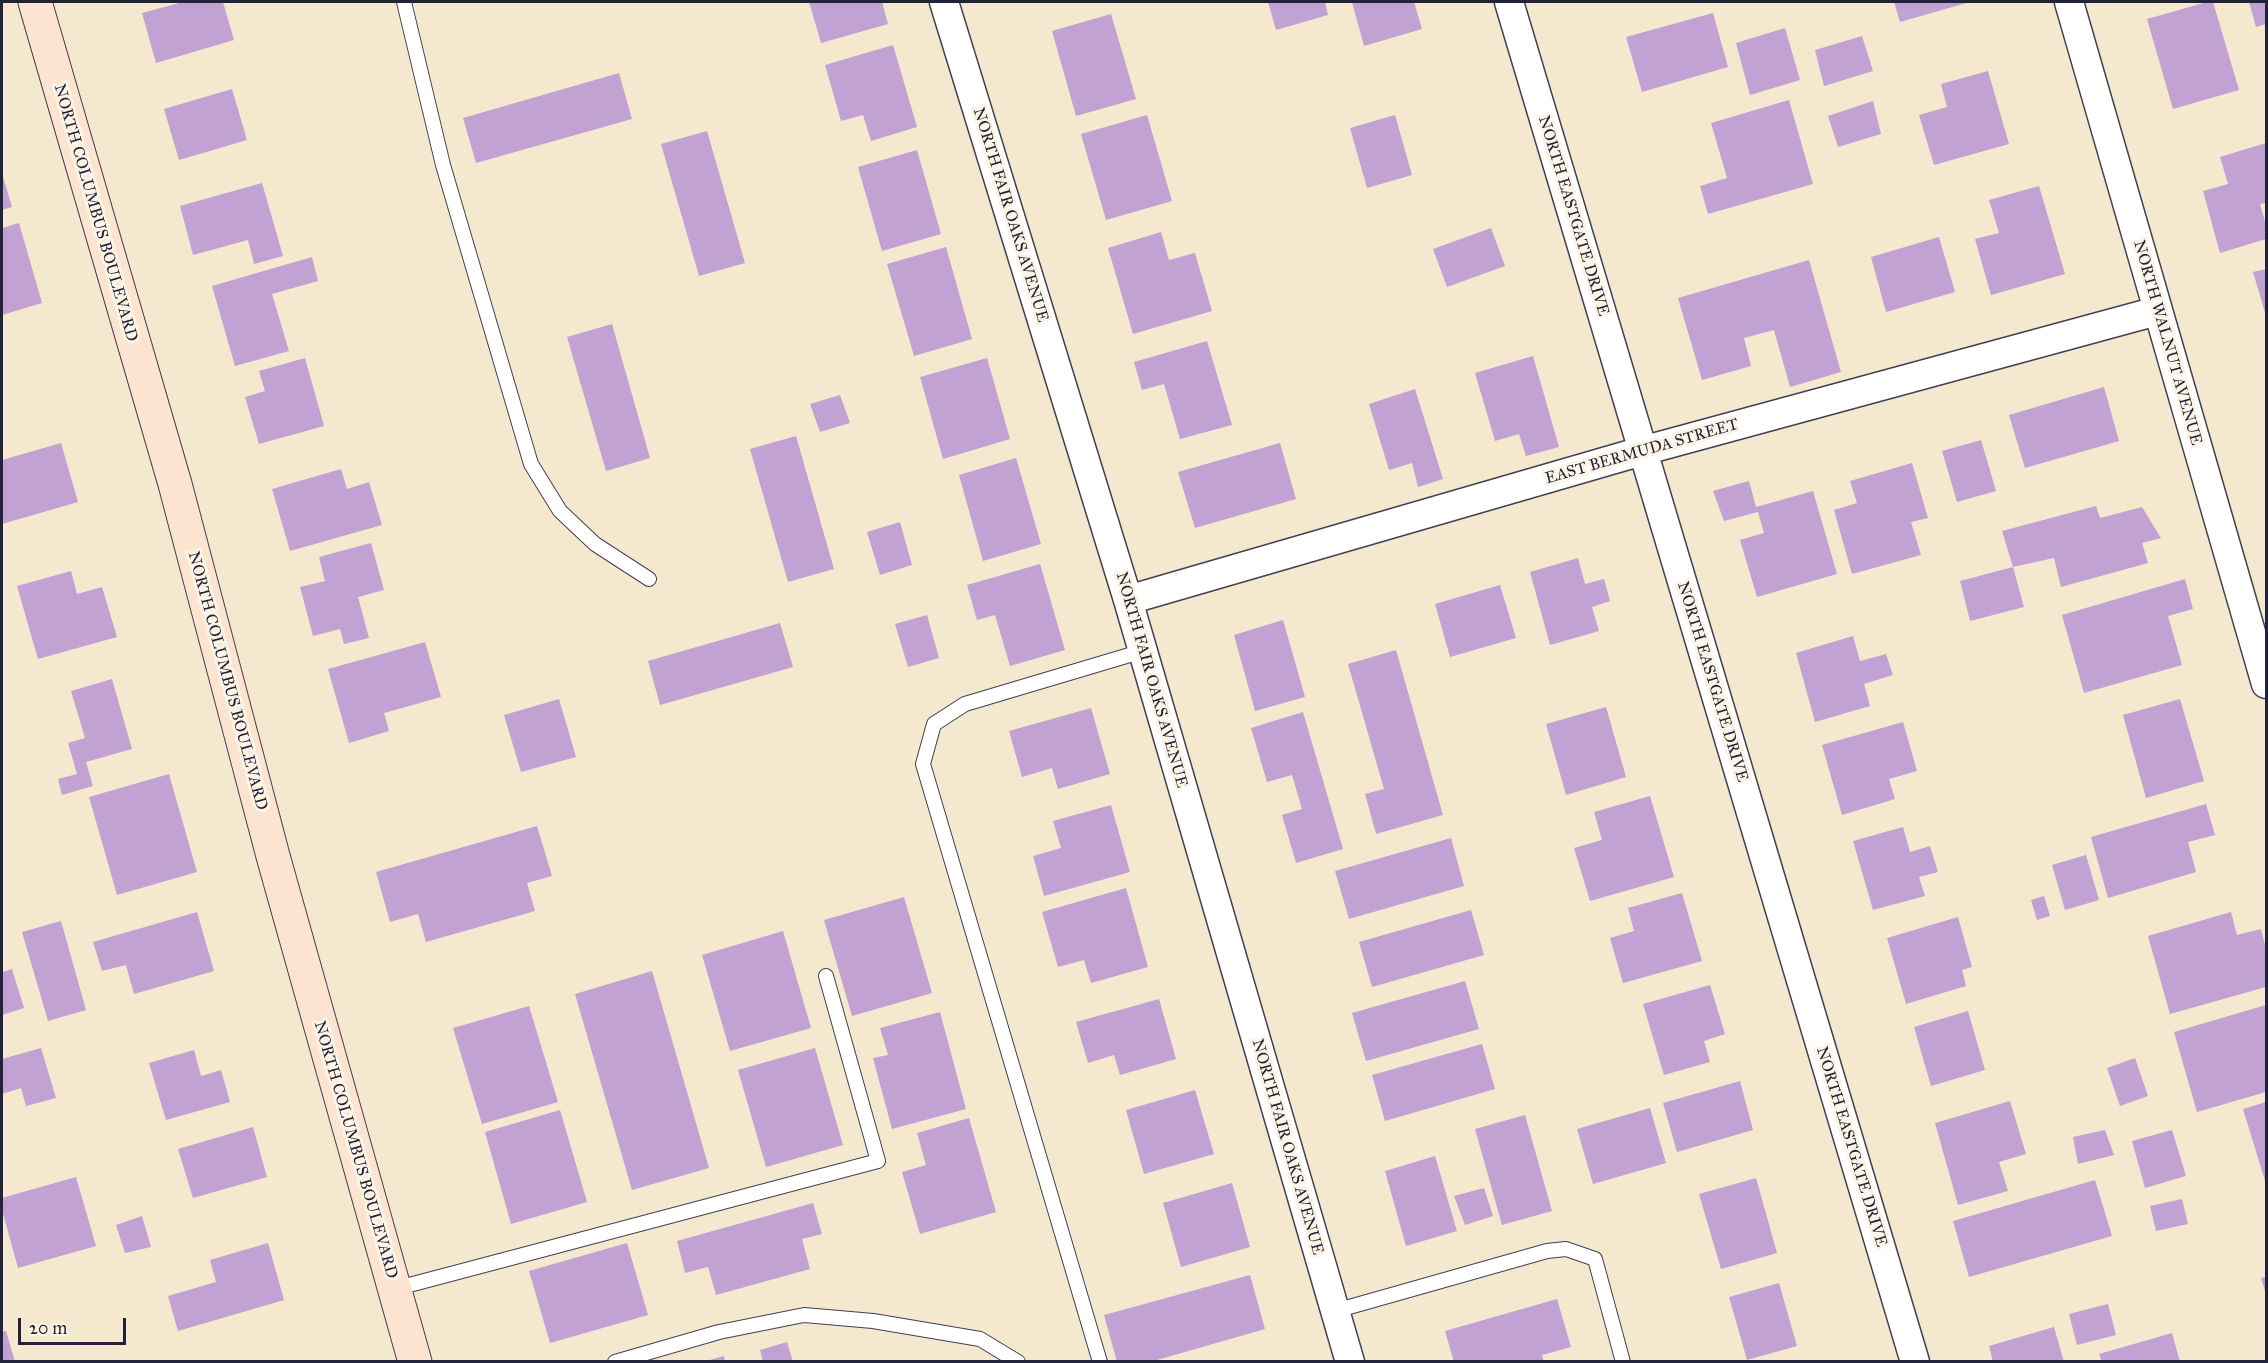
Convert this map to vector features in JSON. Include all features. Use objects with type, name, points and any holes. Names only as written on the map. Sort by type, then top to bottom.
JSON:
[{"type":"street","name":"NORTH COLUMBUS BOULEVARD","points":[[35,2],[175,484],[276,867],[415,1362]]},
{"type":"street","name":"NORTH FAIR OAKS AVENUE","points":[[944,2],[1128,600],[1350,1362]]},
{"type":"street","name":"NORTH EASTGATE DRIVE","points":[[1509,2],[1915,1362]]},
{"type":"street","name":"NORTH WALNUT AVENUE","points":[[2069,2],[2266,684]]},
{"type":"street","name":"EAST BERMUDA STREET","points":[[1128,600],[1642,451],[2157,311]]},
{"type":"lane","points":[[404,2],[443,165],[531,464],[560,511],[595,544],[649,579]]},
{"type":"lane","points":[[1100,1362],[923,764],[934,724],[965,704],[1143,651]]},
{"type":"lane","points":[[394,1289],[878,1161],[826,976]]},
{"type":"lane","points":[[1335,1311],[1547,1251],[1566,1249],[1595,1259],[1623,1362]]},
{"type":"lane","points":[[615,1362],[719,1332],[804,1315],[873,1321],[980,1339],[1018,1362]]},
{"type":"building","points":[[183,2],[223,2],[234,40],[156,63],[142,13]]},
{"type":"building","points":[[809,2],[882,2],[888,24],[821,43]]},
{"type":"building","points":[[1268,2],[1325,2],[1328,15],[1276,30]]},
{"type":"building","points":[[1352,2],[1414,2],[1422,29],[1364,46]]},
{"type":"building","points":[[1894,2],[1970,2],[1900,22]]},
{"type":"building","points":[[2213,2],[2239,90],[2173,109],[2147,19]]},
{"type":"building","points":[[2249,2],[2266,2],[2266,24],[2256,27]]},
{"type":"building","points":[[1713,13],[1728,67],[1642,92],[1626,37]]},
{"type":"building","points":[[1111,14],[1136,99],[1076,116],[1052,31]]},
{"type":"building","points":[[1785,28],[1800,80],[1750,95],[1736,43]]},
{"type":"building","points":[[1862,36],[1873,71],[1824,86],[1815,50]]},
{"type":"building","points":[[893,45],[917,127],[871,141],[863,115],[841,121],[825,65]]},
{"type":"building","points":[[1988,71],[2009,144],[1934,165],[1919,115],[1947,107],[1941,84]]},
{"type":"building","points":[[619,73],[632,119],[476,163],[463,118]]},
{"type":"building","points":[[232,89],[247,140],[179,160],[164,109]]},
{"type":"building","points":[[1789,100],[1813,184],[1708,214],[1700,186],[1727,178],[1711,123]]},
{"type":"building","points":[[1873,101],[1881,134],[1838,147],[1828,116]]},
{"type":"building","points":[[1147,115],[1172,201],[1106,220],[1081,134]]},
{"type":"building","points":[[1395,115],[1412,175],[1367,188],[1350,128]]},
{"type":"building","points":[[707,131],[745,263],[699,276],[661,144]]},
{"type":"building","points":[[2266,143],[2266,203],[2260,204],[2266,225],[2266,239],[2220,253],[2203,191],[2228,184],[2220,157]]},
{"type":"building","points":[[917,150],[941,234],[882,251],[858,167]]},
{"type":"building","points":[[2,173],[12,207],[2,210]]},
{"type":"building","points":[[262,183],[283,256],[254,264],[248,240],[193,255],[180,206]]},
{"type":"building","points":[[2039,186],[2065,274],[1991,295],[1975,239],[1999,233],[1989,200]]},
{"type":"building","points":[[19,223],[42,303],[2,315],[2,228]]},
{"type":"building","points":[[1491,228],[1505,266],[1447,287],[1433,249]]},
{"type":"building","points":[[1161,232],[1169,260],[1195,253],[1212,311],[1133,334],[1108,248]]},
{"type":"building","points":[[1939,237],[1955,292],[1886,312],[1871,257]]},
{"type":"building","points":[[946,247],[972,339],[914,356],[887,264]]},
{"type":"building","points":[[312,257],[318,281],[272,294],[289,351],[235,366],[212,286]]},
{"type":"building","points":[[1809,260],[1841,372],[1790,387],[1774,330],[1744,338],[1751,366],[1702,380],[1678,298]]},
{"type":"building","points":[[2266,269],[2266,316],[2253,272]]},
{"type":"building","points":[[612,324],[650,458],[606,471],[567,337]]},
{"type":"building","points":[[1207,341],[1232,425],[1180,439],[1164,384],[1142,390],[1134,362]]},
{"type":"building","points":[[1533,356],[1559,447],[1526,456],[1519,434],[1495,441],[1475,373]]},
{"type":"building","points":[[305,358],[324,426],[259,444],[245,397],[265,391],[259,371]]},
{"type":"building","points":[[987,358],[1010,439],[943,459],[920,377]]},
{"type":"building","points":[[2104,387],[2119,441],[2025,468],[2009,415]]},
{"type":"building","points":[[1415,389],[1443,479],[1418,487],[1412,463],[1389,470],[1369,404]]},
{"type":"building","points":[[840,395],[850,423],[820,432],[810,404]]},
{"type":"building","points":[[796,436],[834,569],[788,582],[750,449]]},
{"type":"building","points":[[1981,440],[1996,491],[1957,502],[1942,451]]},
{"type":"building","points":[[61,443],[78,502],[2,524],[2,460]]},
{"type":"building","points":[[1280,443],[1296,499],[1195,528],[1178,472]]},
{"type":"building","points":[[1016,458],[1041,544],[983,561],[959,475]]},
{"type":"building","points":[[1912,463],[1928,518],[1911,522],[1921,555],[1852,574],[1834,510],[1857,503],[1850,481]]},
{"type":"building","points":[[341,469],[347,489],[369,482],[382,525],[290,551],[272,489]]},
{"type":"building","points":[[1749,481],[1756,507],[1813,491],[1837,574],[1757,597],[1740,540],[1764,533],[1758,512],[1724,521],[1713,491]]},
{"type":"building","points":[[2096,506],[2100,518],[2142,507],[2161,538],[2142,543],[2148,563],[2061,587],[2054,558],[2013,567],[2002,531]]},
{"type":"building","points":[[900,522],[912,565],[880,575],[867,532]]},
{"type":"building","points":[[371,543],[384,590],[358,597],[369,638],[344,644],[340,629],[313,636],[300,587],[325,581],[319,557]]},
{"type":"building","points":[[1578,558],[1585,584],[1604,579],[1610,601],[1592,607],[1599,631],[1550,645],[1530,572]]},
{"type":"building","points":[[1040,564],[1065,650],[1010,666],[995,615],[977,620],[967,585]]},
{"type":"building","points":[[2013,567],[2024,607],[1970,621],[1960,581]]},
{"type":"building","points":[[71,571],[77,594],[102,587],[117,637],[38,659],[17,586]]},
{"type":"building","points":[[2185,579],[2193,609],[2168,616],[2182,665],[2084,693],[2062,615]]},
{"type":"building","points":[[1500,585],[1516,638],[1450,657],[1435,604]]},
{"type":"building","points":[[927,615],[939,658],[908,667],[895,624]]},
{"type":"building","points":[[1283,620],[1305,697],[1255,711],[1234,635]]},
{"type":"building","points":[[780,623],[793,667],[660,705],[648,661]]},
{"type":"building","points":[[1853,636],[1860,661],[1886,654],[1893,675],[1864,684],[1870,706],[1815,722],[1796,653]]},
{"type":"building","points":[[425,642],[441,697],[384,713],[389,731],[349,743],[328,669]]},
{"type":"building","points":[[1396,650],[1443,815],[1376,834],[1365,794],[1384,789],[1348,664]]},
{"type":"building","points":[[112,679],[132,749],[86,762],[93,786],[62,795],[58,779],[77,774],[68,743],[85,738],[71,691]]},
{"type":"building","points":[[559,699],[576,757],[521,772],[504,715]]},
{"type":"building","points":[[2180,699],[2204,781],[2146,798],[2123,715]]},
{"type":"building","points":[[1606,707],[1626,777],[1566,795],[1546,724]]},
{"type":"building","points":[[1091,708],[1110,774],[1058,789],[1052,768],[1022,777],[1009,731]]},
{"type":"building","points":[[1303,712],[1343,849],[1296,863],[1282,815],[1302,809],[1292,775],[1267,782],[1251,728]]},
{"type":"building","points":[[1903,722],[1917,771],[1889,779],[1895,799],[1842,815],[1822,745]]},
{"type":"building","points":[[169,774],[197,872],[117,895],[89,797]]},
{"type":"building","points":[[1650,796],[1674,877],[1590,901],[1574,848],[1602,840],[1594,812]]},
{"type":"building","points":[[2206,804],[2215,835],[2188,842],[2196,872],[2108,898],[2091,837]]},
{"type":"building","points":[[1111,805],[1130,872],[1044,896],[1033,856],[1061,848],[1053,821]]},
{"type":"building","points":[[537,826],[552,876],[527,883],[535,911],[426,942],[418,914],[390,922],[376,872]]},
{"type":"building","points":[[1903,827],[1910,852],[1930,846],[1938,872],[1919,877],[1925,896],[1873,910],[1853,841]]},
{"type":"building","points":[[1451,838],[1464,886],[1349,919],[1335,871]]},
{"type":"building","points":[[2086,855],[2099,900],[2065,910],[2052,865]]},
{"type":"building","points":[[1126,888],[1148,967],[1091,983],[1084,960],[1058,967],[1042,912]]},
{"type":"building","points":[[1682,893],[1702,961],[1623,983],[1610,938],[1634,931],[1628,908]]},
{"type":"building","points":[[2044,896],[2050,916],[2037,920],[2031,900]]},
{"type":"building","points":[[904,897],[932,993],[852,1016],[824,920]]},
{"type":"building","points":[[1471,910],[1484,955],[1372,987],[1359,942]]},
{"type":"building","points":[[197,912],[214,971],[134,994],[126,965],[102,971],[93,942]]},
{"type":"building","points":[[2231,912],[2237,935],[2261,929],[2266,949],[2266,987],[2170,1014],[2148,936]]},
{"type":"building","points":[[1958,917],[1972,967],[1962,970],[1966,986],[1906,1004],[1887,938]]},
{"type":"building","points":[[61,921],[86,1010],[48,1021],[22,932]]},
{"type":"building","points":[[783,931],[811,1028],[730,1051],[702,955]]},
{"type":"building","points":[[12,969],[24,1008],[2,1015],[2,972]]},
{"type":"building","points":[[652,971],[709,1168],[632,1190],[575,994]]},
{"type":"building","points":[[1465,981],[1479,1029],[1366,1061],[1352,1013]]},
{"type":"building","points":[[1710,985],[1725,1034],[1704,1041],[1710,1062],[1664,1075],[1643,1004]]},
{"type":"building","points":[[1159,999],[1176,1059],[1120,1075],[1114,1055],[1088,1063],[1076,1022]]},
{"type":"building","points":[[2266,1005],[2266,1092],[2197,1112],[2174,1032]]},
{"type":"building","points":[[529,1006],[558,1102],[482,1124],[453,1028]]},
{"type":"building","points":[[1968,1011],[1985,1070],[1931,1086],[1914,1027]]},
{"type":"building","points":[[940,1012],[966,1109],[892,1129],[873,1058],[888,1055],[880,1028]]},
{"type":"building","points":[[1482,1044],[1495,1089],[1385,1121],[1372,1075]]},
{"type":"building","points":[[41,1048],[56,1098],[26,1106],[21,1088],[2,1094],[2,1059]]},
{"type":"building","points":[[815,1048],[843,1145],[766,1167],[738,1070]]},
{"type":"building","points":[[194,1050],[201,1076],[221,1070],[230,1102],[166,1120],[149,1063]]},
{"type":"building","points":[[2135,1058],[2148,1096],[2120,1106],[2107,1068]]},
{"type":"building","points":[[1740,1081],[1753,1130],[1677,1152],[1663,1103]]},
{"type":"building","points":[[1195,1090],[1214,1154],[1144,1174],[1126,1110]]},
{"type":"building","points":[[2010,1101],[2026,1154],[1999,1162],[2008,1191],[1958,1205],[1935,1123]]},
{"type":"building","points":[[2266,1102],[2266,1184],[2243,1109]]},
{"type":"building","points":[[1650,1108],[1666,1163],[1593,1184],[1577,1129]]},
{"type":"building","points":[[560,1110],[587,1202],[511,1224],[485,1132]]},
{"type":"building","points":[[1525,1115],[1552,1211],[1502,1225],[1475,1129]]},
{"type":"building","points":[[969,1118],[996,1212],[920,1234],[902,1172],[926,1165],[917,1133]]},
{"type":"building","points":[[253,1127],[267,1177],[193,1198],[178,1149]]},
{"type":"building","points":[[2105,1130],[2114,1155],[2078,1164],[2073,1137]]},
{"type":"building","points":[[2172,1130],[2186,1176],[2145,1188],[2132,1141]]},
{"type":"building","points":[[1435,1156],[1457,1231],[1406,1246],[1385,1171]]},
{"type":"building","points":[[76,1177],[96,1246],[18,1268],[2,1210],[2,1198]]},
{"type":"building","points":[[1756,1178],[1777,1253],[1721,1269],[1699,1194]]},
{"type":"building","points":[[2095,1180],[2112,1236],[1969,1277],[1953,1221]]},
{"type":"building","points":[[1232,1183],[1250,1247],[1181,1267],[1163,1203]]},
{"type":"building","points":[[1484,1188],[1493,1216],[1465,1225],[1454,1196]]},
{"type":"building","points":[[2182,1199],[2188,1224],[2156,1231],[2150,1206]]},
{"type":"building","points":[[813,1203],[822,1234],[802,1239],[810,1269],[716,1295],[708,1267],[685,1273],[677,1241]]},
{"type":"building","points":[[142,1216],[151,1247],[125,1253],[116,1225]]},
{"type":"building","points":[[268,1243],[284,1300],[178,1331],[168,1296],[216,1282],[210,1260]]},
{"type":"building","points":[[627,1243],[648,1315],[550,1343],[529,1271]]},
{"type":"building","points":[[1250,1275],[1265,1329],[1150,1362],[1117,1362],[1104,1315]]},
{"type":"building","points":[[2266,1277],[2266,1294],[2261,1278]]},
{"type":"building","points":[[1779,1283],[1797,1346],[1747,1360],[1729,1297]]},
{"type":"building","points":[[1557,1299],[1571,1347],[1542,1355],[1544,1362],[1454,1362],[1445,1331]]},
{"type":"building","points":[[2108,1304],[2116,1335],[2077,1345],[2069,1314]]},
{"type":"building","points":[[2054,1327],[2064,1362],[1993,1362],[1989,1346]]},
{"type":"building","points":[[6,1331],[15,1362],[2,1362],[2,1332]]},
{"type":"building","points":[[2172,1333],[2180,1362],[2102,1362],[2099,1354]]},
{"type":"building","points":[[787,1342],[793,1362],[763,1362],[760,1350]]},
{"type":"building","points":[[724,1356],[725,1362],[706,1362],[706,1361]]}]
